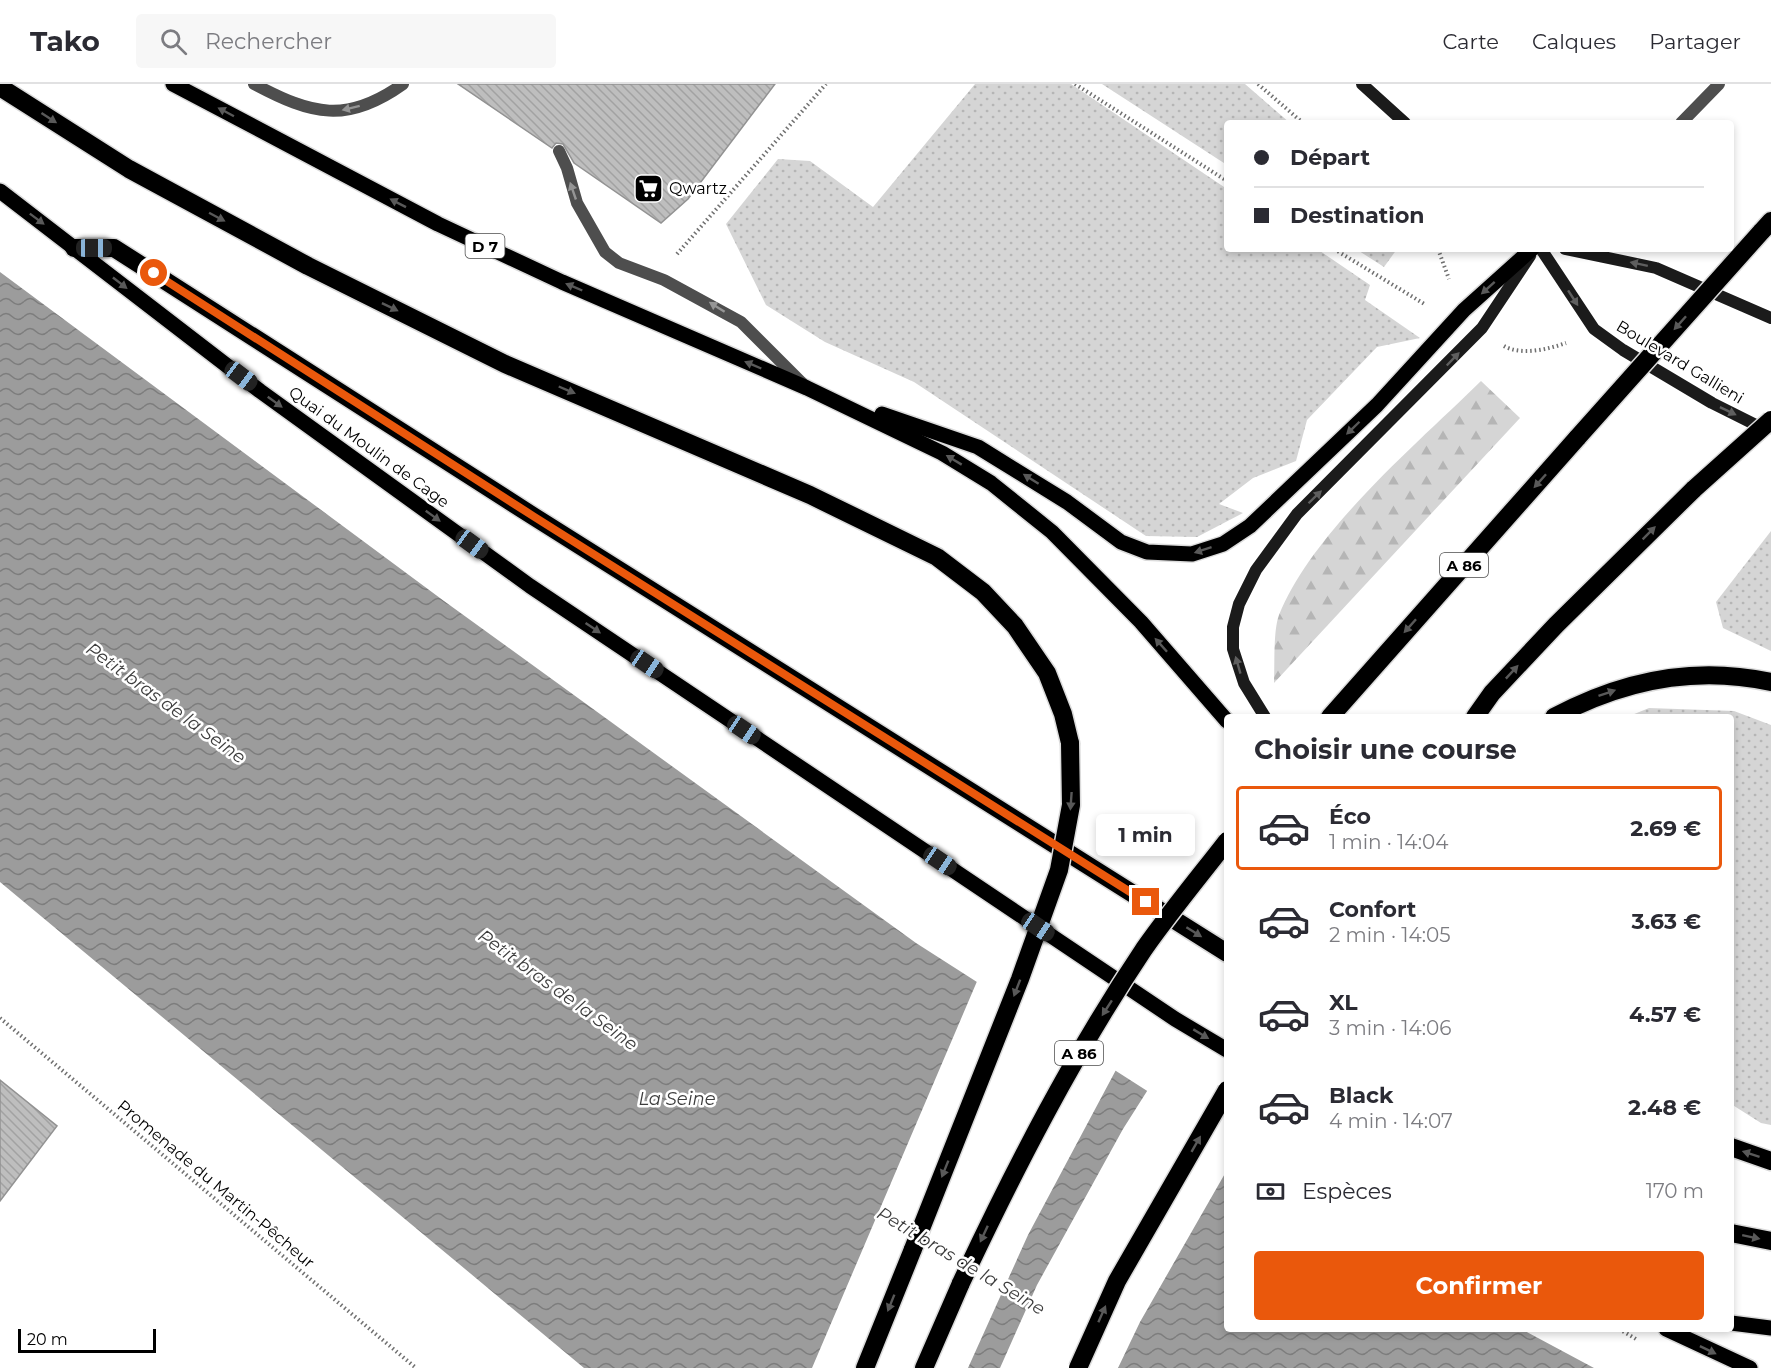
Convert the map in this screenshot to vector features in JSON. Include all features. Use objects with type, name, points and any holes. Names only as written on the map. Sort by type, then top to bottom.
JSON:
[{"type":"highway","points":[[0,87],[129,169],[308,266],[505,364],[810,495],[937,557],[982,592],[1015,626],[1047,673],[1063,714],[1070,743],[1071,805],[1059,870],[1020,980],[865,1368]]},
{"type":"highway","name":"A 86","points":[[1332,714],[1766,226]]},
{"type":"highway","points":[[74,248],[114,248],[533,516],[1224,951]]},
{"type":"highway","points":[[1477,714],[1492,693],[1556,625],[1694,489],[1771,420]]},
{"type":"highway","points":[[1560,714],[1598,696],[1655,679],[1715,674],[1771,682]]},
{"type":"highway","name":"A 86","points":[[924,1368],[997,1207],[1039,1124],[1080,1052],[1145,948],[1224,845]]},
{"type":"highway","points":[[1078,1368],[1117,1281],[1224,1095]]},
{"type":"highway","points":[[1734,1148],[1771,1161]]},
{"type":"highway","points":[[1734,1234],[1771,1241]]},
{"type":"main road","name":"D 7","points":[[173,84],[438,224],[562,282],[807,388]]},
{"type":"main road","points":[[1362,84],[1402,120]]},
{"type":"main road","name":"Quai du Moulin de Cage","points":[[0,191],[260,391],[530,586],[1175,1019],[1224,1048]]},
{"type":"main road","points":[[807,388],[978,447],[1067,502],[1121,542],[1147,552],[1192,554],[1222,544],[1250,526],[1377,405],[1464,310],[1530,252]]},
{"type":"main road","points":[[1262,714],[1244,683],[1233,649],[1233,627],[1239,604],[1256,570],[1297,514],[1482,328],[1531,252]]},
{"type":"main road","name":"Boulevard Gallieni","points":[[1544,252],[1594,329],[1623,350],[1712,403],[1771,432]]},
{"type":"main road","points":[[1579,252],[1656,268],[1771,318]]},
{"type":"main road","points":[[807,388],[942,453],[991,483],[1052,532],[1141,622],[1224,718]]},
{"type":"main road","points":[[1734,1323],[1771,1328]]},
{"type":"main road","points":[[1672,1332],[1750,1368]]},
{"type":"street","points":[[254,84],[310,110],[345,111],[382,99],[403,84]]},
{"type":"street","points":[[1684,120],[1719,84]]},
{"type":"street","points":[[559,151],[567,168],[577,203],[606,252],[619,263],[664,280],[741,322],[771,349],[807,388]]},
{"type":"path","points":[[676,254],[826,84]]},
{"type":"path","points":[[1075,84],[1224,179]]},
{"type":"path","points":[[1258,84],[1300,120]]},
{"type":"path","points":[[1339,252],[1428,307]]},
{"type":"path","name":"Promenade du Martin-Pêcheur","points":[[0,1018],[417,1368]]},
{"type":"green space","points":[[975,84],[1071,84],[1224,187],[1224,252],[1321,252],[1370,285],[1365,300],[1420,338],[1377,347],[1307,420],[1296,461],[1253,478],[1219,504],[1243,513],[1197,537],[1146,536],[914,382],[825,342],[766,305],[726,224],[778,159],[810,161],[873,207]]},
{"type":"green space","points":[[1102,84],[1245,84],[1287,120],[1224,120],[1224,163]]},
{"type":"green space","points":[[1361,252],[1395,252],[1384,267]]},
{"type":"green space","points":[[1481,381],[1520,418],[1274,683],[1275,639],[1279,615],[1295,583],[1316,552],[1368,490]]},
{"type":"green space","points":[[1771,531],[1771,651],[1723,628],[1716,602]]},
{"type":"green space","points":[[1649,708],[1734,711],[1771,725],[1771,1125],[1761,1123],[1734,1106],[1734,714],[1634,714]]},
{"type":"water","name":"La Seine","points":[[0,272],[444,601],[916,943],[1224,1140],[1224,1332],[1527,1332],[1594,1368],[584,1368],[0,882]]},
{"type":"pier","points":[[978,979],[1117,1068],[1028,1235],[968,1368],[812,1368]]},
{"type":"pier","points":[[1149,1088],[1224,1136],[1224,1175],[1140,1322],[1118,1368],[1000,1368],[1037,1285],[1123,1129]]},
{"type":"building","name":"Qwartz","points":[[458,84],[775,84],[688,199],[661,223],[574,163],[563,144],[556,143],[552,148]]},
{"type":"building","points":[[0,1080],[57,1126],[0,1201]]},
{"type":"place","name":"Qwartz","points":[[648,188]]},
{"type":"route","points":[[154,273],[533,516],[1146,902]]},
{"type":"water label","name":"Petit bras de la Seine","points":[[166,703]]},
{"type":"water label","name":"Petit bras de la Seine","points":[[558,990]]},
{"type":"water label","name":"Petit bras de la Seine","points":[[961,1261]]}]
